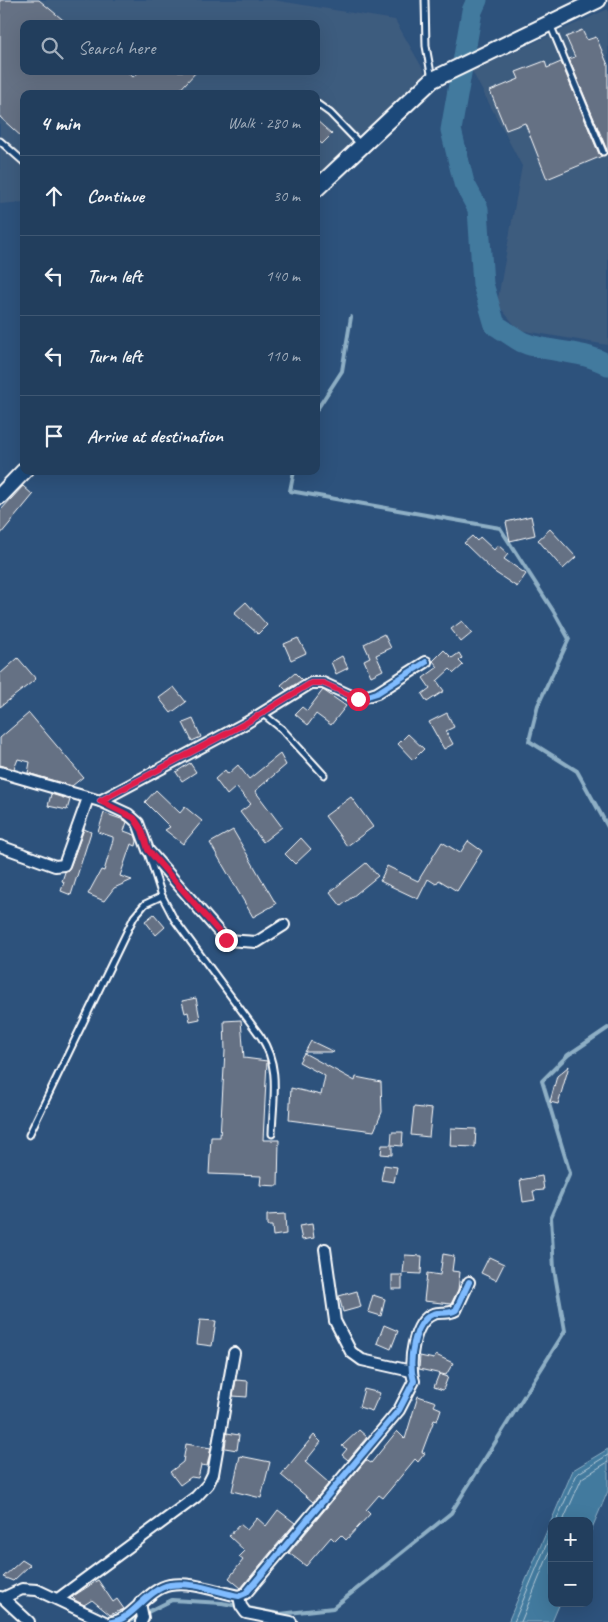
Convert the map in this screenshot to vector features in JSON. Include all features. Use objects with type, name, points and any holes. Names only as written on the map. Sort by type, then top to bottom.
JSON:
[{"type":"main road","points":[[320,185],[432,80],[598,0]]},
{"type":"main road","points":[[0,496],[20,475]]},
{"type":"street","points":[[100,801],[262,713],[311,683],[323,683],[358,699],[377,692],[426,662]]},
{"type":"street","points":[[0,772],[100,801],[134,818],[142,830],[148,850],[226,940],[257,942],[284,925]]},
{"type":"street","points":[[0,846],[55,866],[64,865],[88,798]]},
{"type":"street","points":[[324,1249],[335,1320],[351,1352],[362,1360],[411,1371]]},
{"type":"street","points":[[112,1622],[116,1622],[154,1591],[170,1585],[182,1584],[239,1596],[249,1589],[399,1410],[414,1381],[411,1371],[412,1355],[420,1325],[434,1313],[452,1313],[456,1310],[469,1282]]},
{"type":"street","points":[[58,1599],[196,1497],[208,1484],[213,1474],[220,1444],[234,1353]]},
{"type":"street","points":[[29,1622],[2,1597],[22,1589],[37,1590],[105,1622]]},
{"type":"street","points":[[239,1596],[241,1606],[246,1613],[290,1622]]},
{"type":"street","points":[[140,1603],[144,1618],[141,1622]]},
{"type":"lane","points":[[425,0],[426,46],[432,80]]},
{"type":"lane","points":[[550,24],[603,152]]},
{"type":"lane","points":[[320,106],[330,112],[362,146]]},
{"type":"lane","points":[[0,140],[20,158]]},
{"type":"lane","points":[[262,713],[282,729],[324,775]]},
{"type":"lane","points":[[148,850],[162,896],[174,919],[261,1037],[271,1054],[274,1071],[272,1134]]},
{"type":"lane","points":[[29,1135],[134,917],[145,904],[162,896]]},
{"type":"shaded area","points":[[0,0],[273,0],[395,20],[427,76],[320,174],[320,90],[20,90],[20,202],[0,204]]},
{"type":"shaded area","points":[[608,9],[608,345],[519,330],[497,304],[522,166],[472,71]]},
{"type":"water","points":[[608,1449],[608,1491],[593,1526],[593,1517],[553,1517],[573,1470]]},
{"type":"water","points":[[548,1528],[548,1607],[558,1607],[552,1622],[508,1622]]},
{"type":"building","points":[[0,0],[39,0],[63,20],[20,20],[20,75],[131,75],[133,77],[135,75],[193,75],[180,90],[20,90],[20,135],[0,117]]},
{"type":"building","points":[[582,30],[587,40],[596,37],[608,65],[608,154],[569,59],[575,57],[566,37]]},
{"type":"building","points":[[545,61],[547,68],[561,62],[599,154],[602,156],[547,179],[525,123],[506,130],[490,91],[519,79],[516,72]]},
{"type":"building","points":[[320,124],[332,134],[322,144],[320,142]]},
{"type":"building","points":[[23,486],[33,495],[0,535],[0,511]]},
{"type":"building","points":[[531,516],[535,535],[510,541],[506,522]]},
{"type":"building","points":[[550,529],[576,557],[563,569],[538,540]]},
{"type":"building","points":[[472,536],[477,541],[480,537],[494,550],[498,545],[508,554],[504,559],[526,574],[517,587],[493,571],[464,543]]},
{"type":"building","points":[[246,602],[267,625],[258,634],[234,613]]},
{"type":"building","points":[[462,621],[472,633],[461,642],[451,629]]},
{"type":"building","points":[[384,634],[391,648],[376,655],[383,670],[371,676],[364,660],[370,657],[364,644]]},
{"type":"building","points":[[298,638],[306,653],[291,660],[284,644]]},
{"type":"building","points":[[444,650],[452,658],[459,653],[462,658],[459,661],[463,665],[454,673],[450,669],[437,681],[444,691],[427,702],[422,694],[430,688],[423,678],[438,667],[433,661]]},
{"type":"building","points":[[342,656],[348,668],[336,674],[331,662]]},
{"type":"building","points":[[18,658],[36,679],[0,707],[0,674]]},
{"type":"building","points":[[295,673],[302,680],[286,690],[281,685]]},
{"type":"building","points":[[174,687],[186,702],[171,713],[159,698]]},
{"type":"building","points":[[323,690],[346,706],[331,725],[316,714],[308,725],[295,714],[302,707],[307,711]]},
{"type":"building","points":[[29,713],[83,777],[72,786],[28,773],[30,762],[18,759],[14,769],[0,765],[0,738]]},
{"type":"building","points":[[447,713],[454,727],[446,731],[453,744],[444,749],[429,722]]},
{"type":"building","points":[[193,719],[201,737],[192,741],[183,723]]},
{"type":"building","points":[[408,734],[424,749],[413,760],[398,744]]},
{"type":"building","points":[[280,754],[286,765],[255,791],[282,827],[263,842],[240,812],[251,804],[236,787],[227,795],[215,779],[225,770],[228,774],[238,765],[249,779]]},
{"type":"building","points":[[190,763],[196,772],[182,781],[176,772]]},
{"type":"building","points":[[156,790],[180,813],[185,807],[202,821],[183,844],[165,830],[170,827],[145,802]]},
{"type":"building","points":[[51,794],[70,800],[67,810],[48,806]]},
{"type":"building","points":[[351,797],[373,827],[347,846],[325,816]]},
{"type":"building","points":[[104,813],[127,822],[124,831],[135,835],[137,841],[136,846],[131,844],[120,876],[132,880],[114,888],[104,901],[88,894],[101,870],[104,871],[113,840],[113,837],[98,832]]},
{"type":"building","points":[[84,829],[91,832],[71,895],[61,891],[64,882],[62,881],[65,872],[70,867]]},
{"type":"building","points":[[233,830],[276,904],[253,917],[210,843]]},
{"type":"building","points":[[301,838],[311,849],[295,864],[285,854]]},
{"type":"building","points":[[468,841],[482,851],[457,891],[439,880],[436,884],[428,879],[418,899],[380,881],[387,866],[418,881],[442,842],[460,853]]},
{"type":"building","points":[[366,863],[378,876],[341,906],[330,892]]},
{"type":"building","points":[[154,914],[165,927],[156,935],[145,921]]},
{"type":"building","points":[[196,998],[200,1019],[190,1021],[188,1012],[185,1013],[182,1001]]},
{"type":"building","points":[[241,1020],[244,1058],[267,1061],[263,1140],[279,1140],[278,1186],[260,1185],[261,1176],[209,1174],[211,1137],[220,1137],[225,1051],[224,1021]]},
{"type":"building","points":[[311,1041],[334,1052],[305,1052]]},
{"type":"building","points":[[304,1053],[355,1081],[356,1077],[381,1082],[382,1112],[374,1131],[289,1120],[291,1088],[321,1095],[325,1076],[299,1062]]},
{"type":"building","points":[[569,1066],[558,1104],[550,1102],[557,1076]]},
{"type":"building","points":[[414,1107],[432,1109],[429,1137],[411,1135]]},
{"type":"building","points":[[451,1128],[476,1129],[475,1147],[450,1146]]},
{"type":"building","points":[[392,1132],[403,1132],[402,1146],[392,1145],[392,1155],[381,1154],[382,1145],[391,1145]]},
{"type":"building","points":[[384,1165],[397,1167],[394,1182],[381,1180]]},
{"type":"building","points":[[542,1176],[544,1190],[533,1191],[535,1200],[523,1202],[520,1180]]},
{"type":"building","points":[[285,1214],[286,1234],[273,1236],[272,1226],[267,1226],[267,1215]]},
{"type":"building","points":[[312,1224],[314,1238],[302,1240],[299,1226]]},
{"type":"building","points":[[443,1254],[454,1256],[452,1271],[460,1272],[458,1290],[451,1304],[424,1301],[427,1273],[440,1275]]},
{"type":"building","points":[[405,1255],[422,1256],[421,1274],[403,1273]]},
{"type":"building","points":[[489,1257],[504,1264],[496,1280],[481,1273]]},
{"type":"building","points":[[392,1275],[402,1275],[402,1289],[392,1289]]},
{"type":"building","points":[[357,1291],[361,1307],[343,1312],[339,1296]]},
{"type":"building","points":[[373,1295],[385,1299],[381,1316],[368,1312]]},
{"type":"building","points":[[200,1320],[216,1321],[212,1346],[197,1344]]},
{"type":"building","points":[[384,1325],[398,1331],[391,1349],[377,1343]]},
{"type":"building","points":[[436,1355],[453,1363],[446,1375],[419,1369],[420,1356],[434,1359]]},
{"type":"building","points":[[439,1374],[448,1377],[443,1390],[434,1387]]},
{"type":"building","points":[[236,1380],[248,1381],[247,1397],[233,1396]]},
{"type":"building","points":[[364,1389],[380,1393],[372,1411],[359,1407]]},
{"type":"building","points":[[418,1396],[436,1402],[434,1406],[441,1409],[437,1421],[434,1420],[422,1452],[425,1453],[418,1462],[415,1459],[383,1498],[379,1495],[366,1510],[370,1514],[346,1540],[341,1535],[335,1541],[331,1537],[306,1566],[289,1553],[366,1460],[371,1463],[397,1431],[405,1439]]},
{"type":"building","points":[[359,1430],[367,1437],[348,1460],[342,1455],[347,1449],[342,1446]]},
{"type":"building","points":[[227,1433],[239,1435],[237,1450],[225,1448]]},
{"type":"building","points":[[314,1435],[321,1442],[305,1462],[329,1483],[313,1502],[281,1475]]},
{"type":"building","points":[[186,1444],[211,1448],[207,1466],[201,1465],[198,1478],[191,1477],[180,1485],[170,1472],[183,1462]]},
{"type":"building","points":[[240,1456],[270,1462],[261,1498],[232,1491]]},
{"type":"building","points":[[278,1510],[295,1523],[241,1588],[229,1578],[243,1560],[239,1557],[245,1551],[229,1536],[240,1524],[247,1530],[257,1518],[266,1526]]},
{"type":"building","points":[[22,1560],[30,1565],[13,1581],[3,1577]]},
{"type":"building","points":[[98,1580],[113,1602],[117,1599],[124,1609],[110,1615],[92,1600],[84,1605],[72,1597]]},
{"type":"waterway","points":[[477,0],[472,11],[451,130],[464,183],[478,209],[483,284],[495,325],[522,342],[542,348],[587,356],[608,365]]},
{"type":"waterway","points":[[320,405],[342,371],[351,317]]},
{"type":"waterway","points":[[293,475],[290,491],[500,528],[554,612],[569,639],[538,705],[529,741],[577,771],[608,827]]},
{"type":"waterway","points":[[128,1622],[172,1600],[222,1603],[280,1614],[333,1608],[451,1513],[565,1331],[554,1269],[551,1217],[570,1173],[542,1081],[568,1055],[608,1028]]},
{"type":"cycle path","points":[[100,801],[246,723],[311,683],[323,683],[358,699],[377,693],[426,662]]},
{"type":"cycle path","points":[[112,1622],[126,1616],[154,1592],[170,1585],[187,1584],[239,1596],[246,1593],[399,1410],[414,1381],[412,1354],[421,1325],[426,1318],[433,1314],[456,1310],[469,1282]]},
{"type":"route","points":[[226,940],[216,931],[148,850],[142,830],[134,818],[100,801],[246,723],[311,683],[323,683],[342,694],[358,699]]}]
